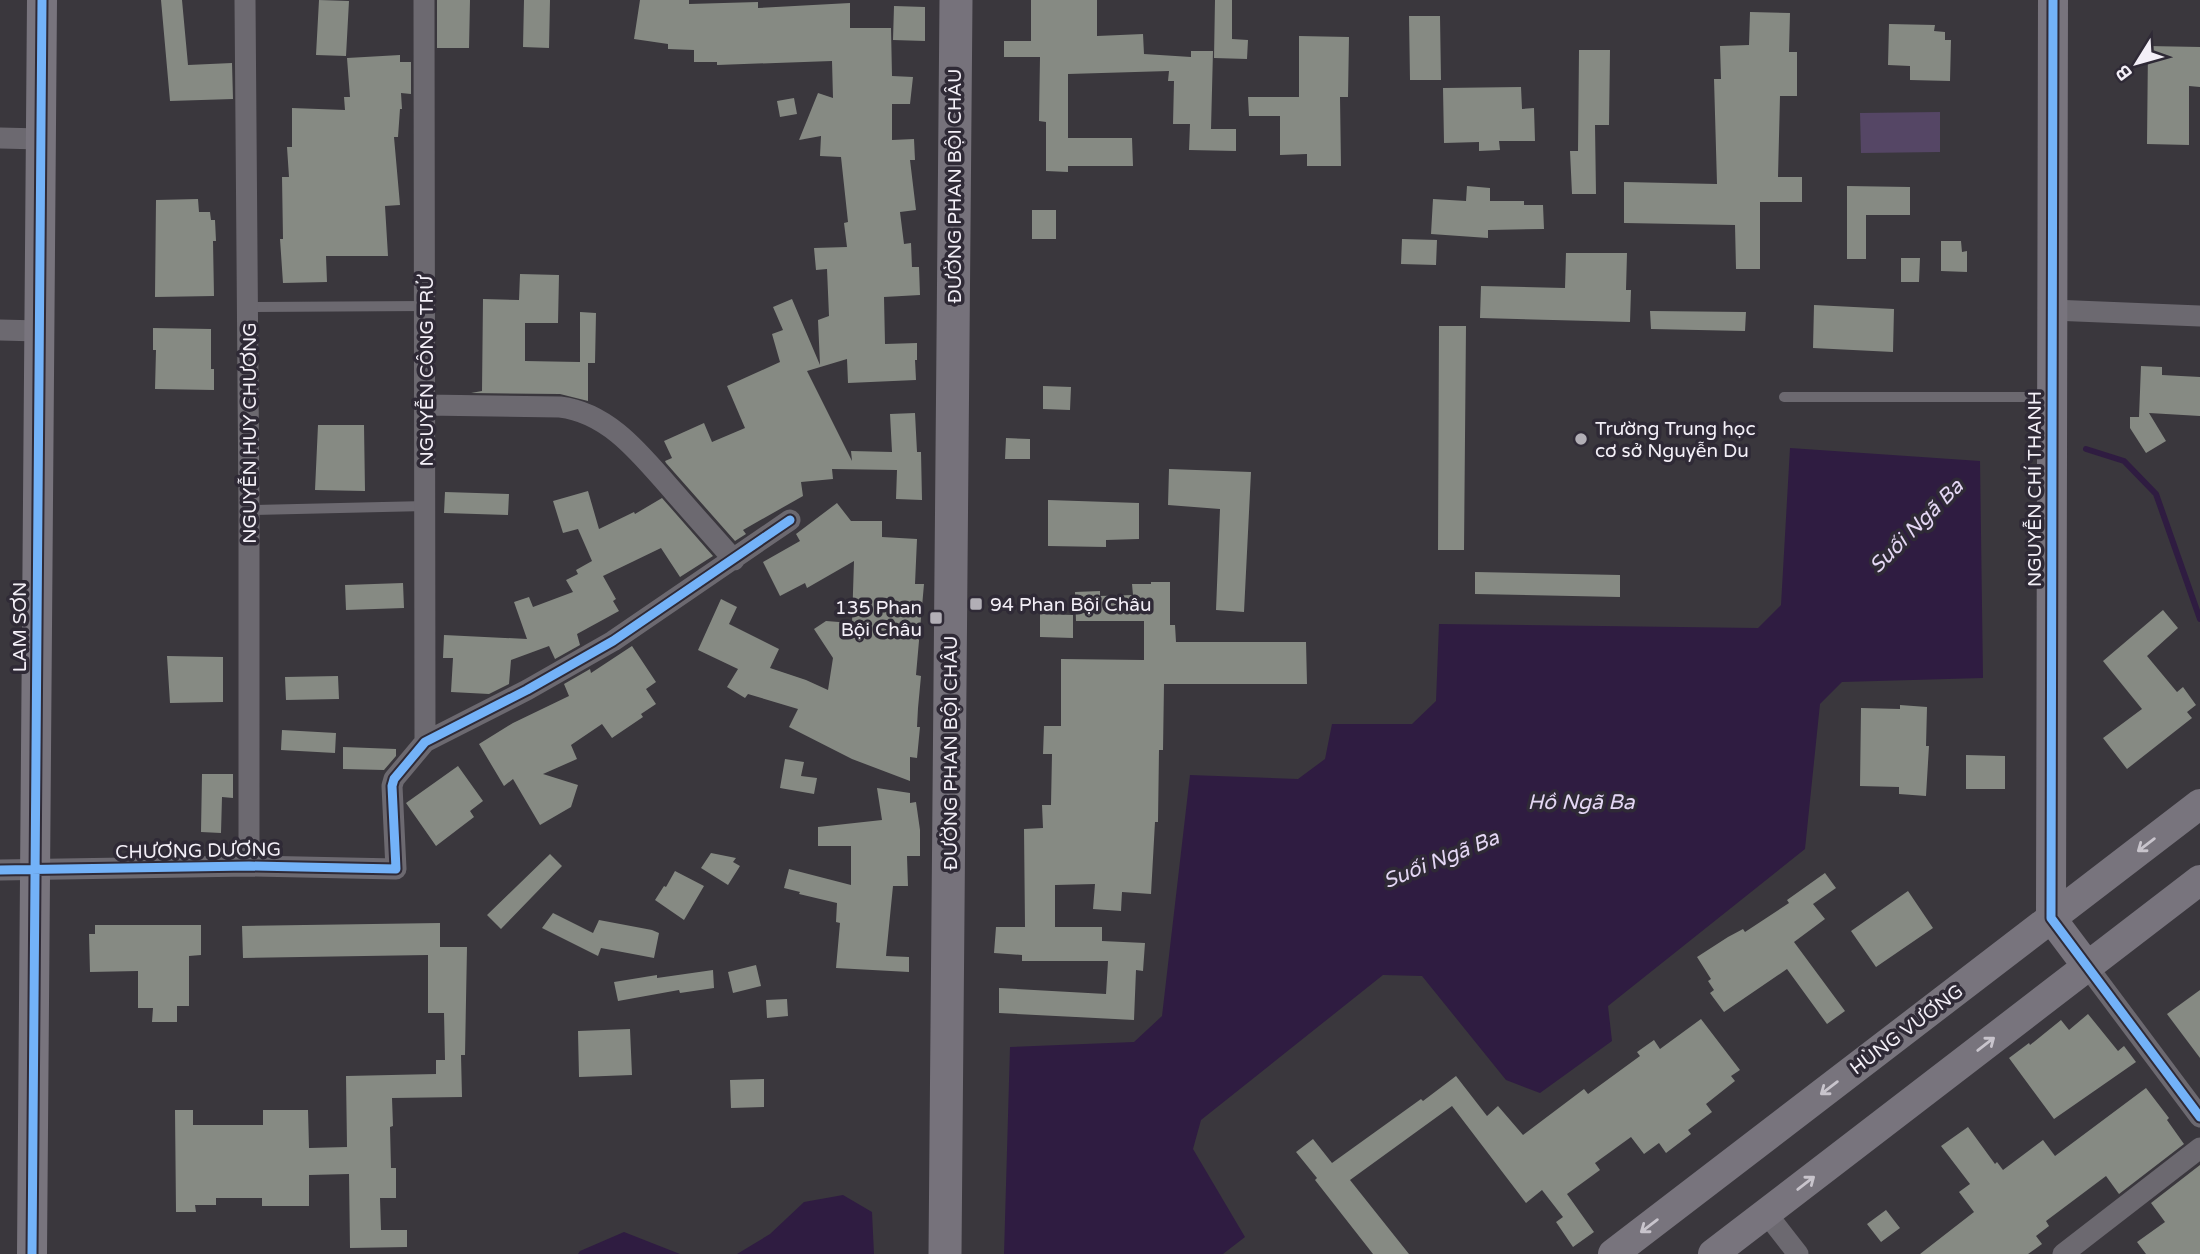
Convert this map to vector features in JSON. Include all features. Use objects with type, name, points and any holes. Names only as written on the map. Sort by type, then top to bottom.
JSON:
[{"type":"main road","name":"ĐƯỜNG PHAN BỘI CHÂU","points":[[946,1254],[956,0]]},
{"type":"street","name":"LAM SƠN","points":[[32,1254],[42,0]]},
{"type":"street","name":"NGUYỄN HUY CHƯƠNG","points":[[246,0],[249,866]]},
{"type":"street","name":"NGUYỄN CÔNG TRỨ","points":[[425,0],[425,743]]},
{"type":"street","name":"NGUYỄN CHÍ THANH","points":[[2051,918],[2053,0]]},
{"type":"street","points":[[0,138],[41,139]]},
{"type":"street","points":[[2052,310],[2200,316]]},
{"type":"street","points":[[0,330],[39,331]]},
{"type":"street","points":[[426,405],[573,408],[606,424],[628,441],[734,560]]},
{"type":"street","points":[[425,743],[613,641],[790,520]]},
{"type":"street","name":"CHƯƠNG DƯƠNG","points":[[0,870],[249,866],[396,869],[392,786],[394,779],[425,743]]},
{"type":"street","name":"HÙNG VƯƠNG","points":[[1613,1254],[2200,804]]},
{"type":"street","points":[[1713,1254],[2200,880]]},
{"type":"street","points":[[2051,918],[2200,1117]]},
{"type":"street","points":[[2063,1254],[2200,1148]]},
{"type":"street","points":[[1766,1213],[1798,1254]]},
{"type":"lane","points":[[248,307],[425,306]]},
{"type":"lane","points":[[1784,397],[2052,397]]},
{"type":"lane","points":[[249,510],[426,506]]},
{"type":"shaded area","points":[[1940,112],[1940,152],[1861,153],[1860,113]]},
{"type":"water","name":"Hồ Ngã Ba","points":[[1790,448],[1980,461],[1983,678],[1842,682],[1820,704],[1805,849],[1608,1006],[1612,1041],[1540,1093],[1506,1080],[1422,976],[1383,975],[1201,1120],[1193,1149],[1245,1237],[1223,1254],[1004,1254],[1010,1047],[1134,1042],[1162,1016],[1190,775],[1298,779],[1325,759],[1332,724],[1412,724],[1436,701],[1439,624],[1758,628],[1781,605]]},
{"type":"water","points":[[843,1195],[872,1212],[874,1254],[737,1254],[770,1234],[804,1202]]},
{"type":"water","points":[[624,1232],[680,1254],[578,1254]]},
{"type":"building","points":[[161,0],[182,0],[188,65],[232,63],[233,99],[170,101]]},
{"type":"building","points":[[319,0],[349,1],[346,56],[316,55]]},
{"type":"building","points":[[437,0],[470,0],[469,48],[437,48]]},
{"type":"building","points":[[524,0],[550,0],[549,48],[523,47]]},
{"type":"building","points":[[640,0],[689,0],[689,4],[758,2],[758,8],[850,3],[850,28],[891,28],[892,76],[913,77],[910,104],[892,104],[892,140],[914,139],[915,160],[910,160],[916,210],[900,212],[904,244],[911,243],[912,267],[919,267],[920,295],[884,297],[885,344],[917,343],[916,380],[848,383],[847,359],[807,371],[852,461],[851,451],[892,452],[890,414],[915,413],[917,452],[921,452],[922,500],[896,499],[897,470],[832,469],[833,479],[801,482],[803,496],[743,530],[746,534],[735,541],[666,463],[665,461],[672,458],[664,441],[704,423],[712,442],[745,428],[727,386],[780,362],[772,334],[783,330],[773,307],[792,299],[820,365],[818,320],[829,316],[827,269],[816,270],[814,248],[847,247],[844,223],[848,222],[841,157],[820,156],[821,136],[799,140],[818,93],[833,98],[832,61],[717,65],[717,62],[694,62],[694,50],[668,49],[668,44],[634,39]]},
{"type":"building","points":[[1031,0],[1097,0],[1097,36],[1143,34],[1144,54],[1191,57],[1191,51],[1213,51],[1211,129],[1236,129],[1236,151],[1189,150],[1190,124],[1173,124],[1174,81],[1168,81],[1169,71],[1068,74],[1068,138],[1132,138],[1133,166],[1068,166],[1068,172],[1046,171],[1046,122],[1039,121],[1040,57],[1004,57],[1004,41],[1031,41]]},
{"type":"building","points":[[1215,0],[1232,0],[1232,39],[1248,40],[1247,59],[1214,58]]},
{"type":"building","points":[[894,6],[925,7],[925,41],[893,40]]},
{"type":"building","points":[[1750,12],[1790,13],[1789,52],[1797,52],[1797,96],[1780,96],[1778,177],[1802,177],[1802,202],[1760,202],[1760,269],[1736,269],[1735,225],[1624,223],[1624,182],[1717,184],[1714,79],[1721,79],[1720,46],[1749,45]]},
{"type":"building","points":[[1409,16],[1440,16],[1441,80],[1410,80]]},
{"type":"building","points":[[1889,24],[1935,25],[1934,31],[1945,32],[1945,40],[1951,40],[1950,81],[1910,80],[1910,66],[1888,65]]},
{"type":"building","points":[[1299,36],[1349,37],[1348,97],[1340,97],[1341,166],[1307,166],[1307,154],[1280,155],[1280,116],[1249,116],[1248,97],[1299,97]]},
{"type":"building","points":[[2148,46],[2200,47],[2200,87],[2189,86],[2189,145],[2147,144]]},
{"type":"building","points":[[1579,50],[1610,50],[1609,125],[1595,125],[1596,194],[1572,194],[1570,151],[1578,151]]},
{"type":"building","points":[[400,55],[400,62],[411,62],[411,94],[401,93],[398,137],[394,137],[400,205],[385,206],[388,256],[326,256],[327,282],[283,283],[280,239],[283,239],[282,177],[289,177],[287,147],[292,147],[292,108],[345,110],[344,97],[350,97],[347,58]]},
{"type":"building","points":[[1521,87],[1522,109],[1534,108],[1535,141],[1499,141],[1500,150],[1479,151],[1479,142],[1444,143],[1443,88]]},
{"type":"building","points":[[794,98],[797,114],[780,117],[777,101]]},
{"type":"building","points":[[1467,186],[1490,188],[1490,201],[1524,201],[1524,205],[1543,205],[1544,229],[1488,230],[1488,238],[1431,234],[1433,199],[1466,201]]},
{"type":"building","points":[[1847,186],[1910,187],[1910,215],[1866,215],[1866,259],[1847,259]]},
{"type":"building","points":[[198,199],[199,212],[210,212],[211,220],[215,220],[214,296],[155,297],[156,200]]},
{"type":"building","points":[[1032,210],[1056,210],[1056,239],[1032,239]]},
{"type":"building","points":[[1402,239],[1437,240],[1436,265],[1401,264]]},
{"type":"building","points":[[1941,241],[1961,241],[1962,252],[1967,251],[1967,272],[1941,271]]},
{"type":"building","points":[[1566,253],[1627,253],[1626,290],[1631,290],[1630,322],[1480,318],[1481,286],[1565,288]]},
{"type":"building","points":[[1901,258],[1920,258],[1919,282],[1901,282]]},
{"type":"building","points":[[520,274],[559,275],[558,323],[525,323],[525,361],[580,362],[580,312],[596,313],[595,363],[588,363],[588,401],[560,394],[471,393],[482,391],[483,299],[519,300]]},
{"type":"building","points":[[1814,305],[1894,309],[1893,352],[1813,348]]},
{"type":"building","points":[[1650,311],[1746,312],[1745,331],[1651,329]]},
{"type":"building","points":[[1439,326],[1466,326],[1464,550],[1438,550]]},
{"type":"building","points":[[153,328],[211,329],[214,390],[155,389],[156,350],[153,350]]},
{"type":"building","points":[[2141,366],[2162,367],[2162,375],[2200,377],[2200,416],[2149,413],[2166,441],[2146,453],[2130,428],[2130,417],[2139,417]]},
{"type":"building","points":[[1043,386],[1071,387],[1070,410],[1043,409]]},
{"type":"building","points":[[318,425],[364,425],[365,491],[315,490]]},
{"type":"building","points":[[1006,438],[1030,439],[1030,459],[1005,459]]},
{"type":"building","points":[[1169,469],[1251,472],[1244,612],[1216,610],[1220,509],[1168,505]]},
{"type":"building","points":[[588,491],[599,529],[634,512],[635,514],[662,498],[713,556],[680,577],[661,548],[603,576],[616,599],[613,601],[619,611],[577,634],[580,645],[555,659],[549,646],[511,660],[509,684],[489,694],[451,692],[453,658],[443,658],[444,635],[527,639],[514,602],[529,597],[533,607],[573,592],[566,580],[578,574],[576,570],[592,561],[578,529],[563,533],[553,501]]},
{"type":"building","points":[[445,492],[509,494],[508,515],[444,513]]},
{"type":"building","points":[[1048,500],[1139,503],[1139,539],[1106,540],[1106,547],[1048,546]]},
{"type":"building","points":[[837,503],[851,521],[882,521],[882,537],[917,539],[915,584],[924,584],[916,675],[921,676],[917,727],[920,727],[917,758],[910,757],[910,781],[852,759],[789,727],[798,709],[748,694],[745,698],[727,687],[738,669],[698,650],[721,599],[737,607],[729,624],[779,649],[770,668],[828,690],[833,658],[814,629],[826,621],[852,623],[854,561],[807,588],[805,583],[780,596],[763,562],[800,541],[796,534]]},
{"type":"building","points":[[1475,572],[1620,575],[1620,597],[1475,594]]},
{"type":"building","points":[[1170,582],[1170,625],[1175,625],[1176,642],[1306,642],[1307,684],[1164,684],[1163,750],[1159,750],[1158,822],[1155,822],[1151,894],[1122,892],[1121,911],[1093,909],[1095,884],[1055,885],[1055,927],[1102,927],[1102,941],[1145,943],[1143,971],[1136,970],[1134,1020],[999,1013],[999,988],[1106,994],[1108,961],[1022,961],[1022,955],[994,953],[996,927],[1025,927],[1024,829],[1043,828],[1042,805],[1051,805],[1052,754],[1043,754],[1044,726],[1061,726],[1061,659],[1144,660],[1144,621],[1076,621],[1075,592],[1100,591],[1100,596],[1133,595],[1132,584]]},
{"type":"building","points":[[403,583],[404,608],[346,610],[345,585]]},
{"type":"building","points":[[2163,610],[2178,628],[2147,656],[2177,692],[2183,687],[2196,705],[2187,712],[2192,718],[2127,769],[2103,738],[2142,709],[2103,661]]},
{"type":"building","points":[[1040,614],[1073,615],[1073,638],[1040,637]]},
{"type":"building","points":[[632,646],[656,682],[646,689],[656,704],[641,714],[643,717],[612,738],[602,724],[571,745],[577,759],[543,774],[578,785],[571,807],[540,825],[513,779],[504,786],[479,744],[513,723],[569,696],[564,684],[590,669],[591,673]]},
{"type":"building","points":[[167,656],[223,657],[223,702],[170,703]]},
{"type":"building","points":[[338,676],[339,699],[286,700],[285,677]]},
{"type":"building","points":[[1900,705],[1927,707],[1926,746],[1929,746],[1926,796],[1899,794],[1899,787],[1860,786],[1861,708],[1900,709]]},
{"type":"building","points":[[282,730],[336,733],[335,753],[281,750]]},
{"type":"building","points":[[343,747],[396,749],[396,756],[384,770],[343,769]]},
{"type":"building","points":[[1966,755],[2005,756],[2005,789],[1966,789]]},
{"type":"building","points":[[785,759],[804,762],[801,776],[817,778],[814,794],[780,788]]},
{"type":"building","points":[[458,766],[483,801],[470,811],[474,817],[436,846],[406,803]]},
{"type":"building","points":[[202,774],[233,774],[233,798],[222,797],[221,833],[201,832]]},
{"type":"building","points":[[877,788],[910,793],[910,803],[916,802],[920,856],[907,856],[908,886],[893,886],[886,956],[909,957],[909,972],[836,968],[840,923],[836,922],[837,903],[784,888],[789,869],[851,885],[851,846],[818,846],[818,827],[882,820]]},
{"type":"building","points":[[711,853],[736,858],[733,862],[740,866],[728,885],[701,868]]},
{"type":"building","points":[[550,854],[562,866],[501,929],[487,915]]},
{"type":"building","points":[[675,871],[704,886],[684,920],[655,900]]},
{"type":"building","points":[[1825,873],[1836,888],[1813,904],[1825,919],[1794,942],[1845,1011],[1827,1024],[1787,969],[1724,1012],[1710,993],[1714,990],[1708,981],[1711,979],[1697,957],[1743,929],[1745,932],[1789,903],[1787,900]]},
{"type":"building","points":[[1908,891],[1933,928],[1876,967],[1851,931]]},
{"type":"building","points":[[553,913],[593,933],[599,920],[659,933],[654,958],[601,948],[598,956],[542,928]]},
{"type":"building","points":[[440,923],[440,947],[467,947],[465,1055],[461,1055],[462,1097],[392,1098],[391,1168],[396,1168],[396,1198],[380,1198],[381,1230],[407,1230],[407,1247],[350,1248],[349,1174],[309,1175],[309,1206],[262,1206],[262,1198],[216,1198],[216,1205],[195,1205],[196,1212],[176,1212],[175,1110],[193,1110],[193,1125],[263,1125],[263,1110],[308,1110],[309,1148],[347,1147],[346,1076],[436,1074],[436,1060],[445,1060],[444,1013],[428,1013],[428,955],[243,958],[242,926]]},
{"type":"building","points":[[95,925],[201,925],[201,955],[189,956],[189,1006],[177,1006],[177,1022],[152,1022],[153,1008],[138,1008],[138,971],[90,972],[89,934],[95,934]]},
{"type":"building","points":[[756,965],[761,986],[733,993],[728,972]]},
{"type":"building","points":[[713,970],[714,988],[680,993],[679,990],[618,1001],[614,982]]},
{"type":"building","points":[[2200,990],[2200,1058],[2167,1014]]},
{"type":"building","points":[[787,999],[788,1016],[767,1018],[766,1000]]},
{"type":"building","points":[[2088,1014],[2118,1051],[2124,1046],[2136,1062],[2054,1119],[2009,1058],[2061,1020],[2069,1030]]},
{"type":"building","points":[[1701,1019],[1740,1070],[1731,1076],[1735,1081],[1706,1104],[1712,1112],[1688,1130],[1691,1134],[1666,1153],[1659,1143],[1644,1154],[1631,1137],[1595,1163],[1600,1170],[1567,1194],[1594,1232],[1573,1247],[1556,1222],[1563,1217],[1542,1190],[1526,1203],[1452,1106],[1350,1180],[1409,1254],[1373,1254],[1296,1152],[1313,1139],[1332,1163],[1456,1076],[1487,1116],[1498,1106],[1523,1135],[1584,1089],[1588,1094],[1640,1056],[1637,1052],[1654,1040],[1660,1049]]},
{"type":"building","points":[[630,1029],[632,1075],[579,1077],[578,1031]]},
{"type":"building","points":[[764,1079],[764,1107],[731,1108],[730,1080]]},
{"type":"building","points":[[2146,1088],[2169,1118],[2167,1120],[2184,1144],[2119,1194],[2106,1176],[2046,1221],[2049,1226],[2036,1236],[2042,1244],[2028,1254],[1920,1254],[1974,1212],[1959,1192],[1970,1184],[1941,1146],[1968,1127],[1995,1164],[1997,1162],[2003,1170],[2043,1140],[2055,1156]]},
{"type":"building","points":[[2200,1165],[2200,1254],[2146,1254],[2137,1242],[2165,1222],[2151,1203]]},
{"type":"building","points":[[1886,1210],[1900,1228],[1881,1242],[1867,1224]]},
{"type":"waterway","name":"Suối Ngã Ba","points":[[2086,449],[2124,461],[2156,494],[2200,619]]},
{"type":"cycle path","points":[[32,1254],[42,0]]},
{"type":"cycle path","points":[[2053,0],[2051,918],[2200,1117]]},
{"type":"cycle path","points":[[0,870],[249,866],[396,869],[392,786],[394,779],[425,742],[527,690],[613,641],[790,520]]},
{"type":"place","name":"Trường Trung học cơ sở Nguyễn Du","points":[[1581,439]]},
{"type":"place","name":"94 Phan Bội Châu","points":[[976,604]]},
{"type":"place","name":"135 Phan Bội Châu","points":[[936,618]]}]
